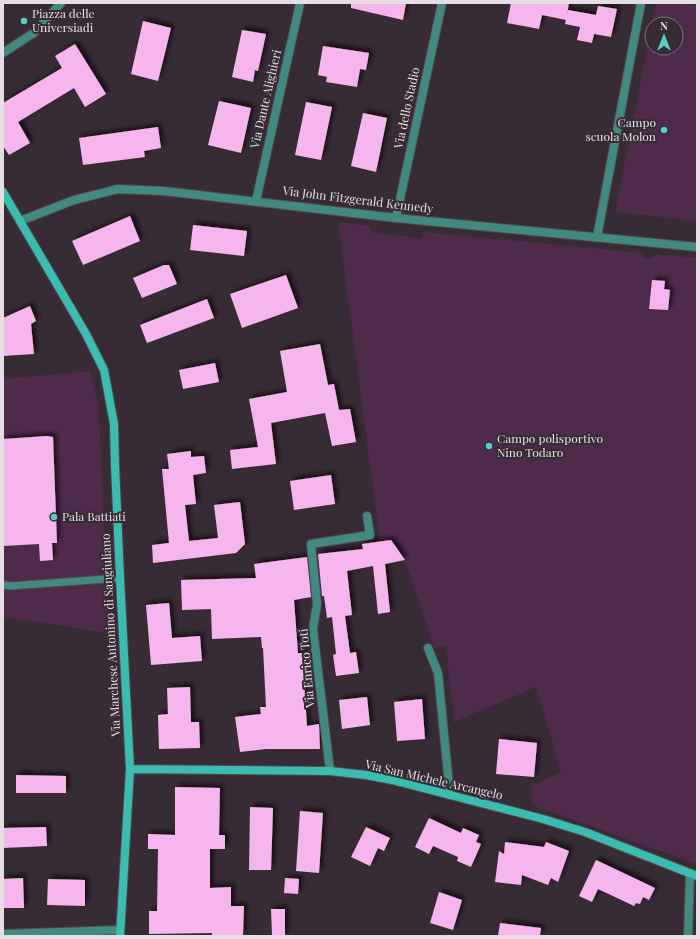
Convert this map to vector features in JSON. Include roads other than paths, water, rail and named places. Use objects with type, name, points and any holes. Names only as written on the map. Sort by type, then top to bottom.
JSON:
[{"type":"main road","name":"Via Marchese Antonino di Sangiuliano","points":[[3,192],[86,334],[104,370],[114,424],[114,465],[130,769],[120,933]]},
{"type":"main road","name":"Via San Michele Arcangelo","points":[[130,769],[330,771],[366,775],[392,780],[543,819],[585,832],[693,874]]},
{"type":"street","points":[[3,53],[35,32],[61,3]]},
{"type":"street","name":"Via Dante Alighieri","points":[[256,201],[300,3]]},
{"type":"street","name":"Via dello Stadio","points":[[396,218],[442,3]]},
{"type":"street","points":[[597,237],[641,3]]},
{"type":"street","name":"Via John Fitzgerald Kennedy","points":[[20,221],[74,200],[118,189],[164,191],[396,218],[697,247]]},
{"type":"street","name":"Via Enrico Toti","points":[[330,771],[313,629],[317,604],[311,544],[370,535],[367,516]]},
{"type":"street","points":[[428,648],[438,673],[450,795]]},
{"type":"street","points":[[688,936],[693,874]]},
{"type":"street","points":[[3,934],[120,933]]},
{"type":"lane","points":[[3,585],[10,586],[120,578]]},
{"type":"place","name":"Piazza delle Universiadi","points":[[24,21]]},
{"type":"place","name":"Campo scuola Molon","points":[[664,130]]},
{"type":"place","name":"Campo polisportivo Nino Todaro","points":[[489,446]]},
{"type":"place","name":"Pala Battiati","points":[[54,517]]}]
